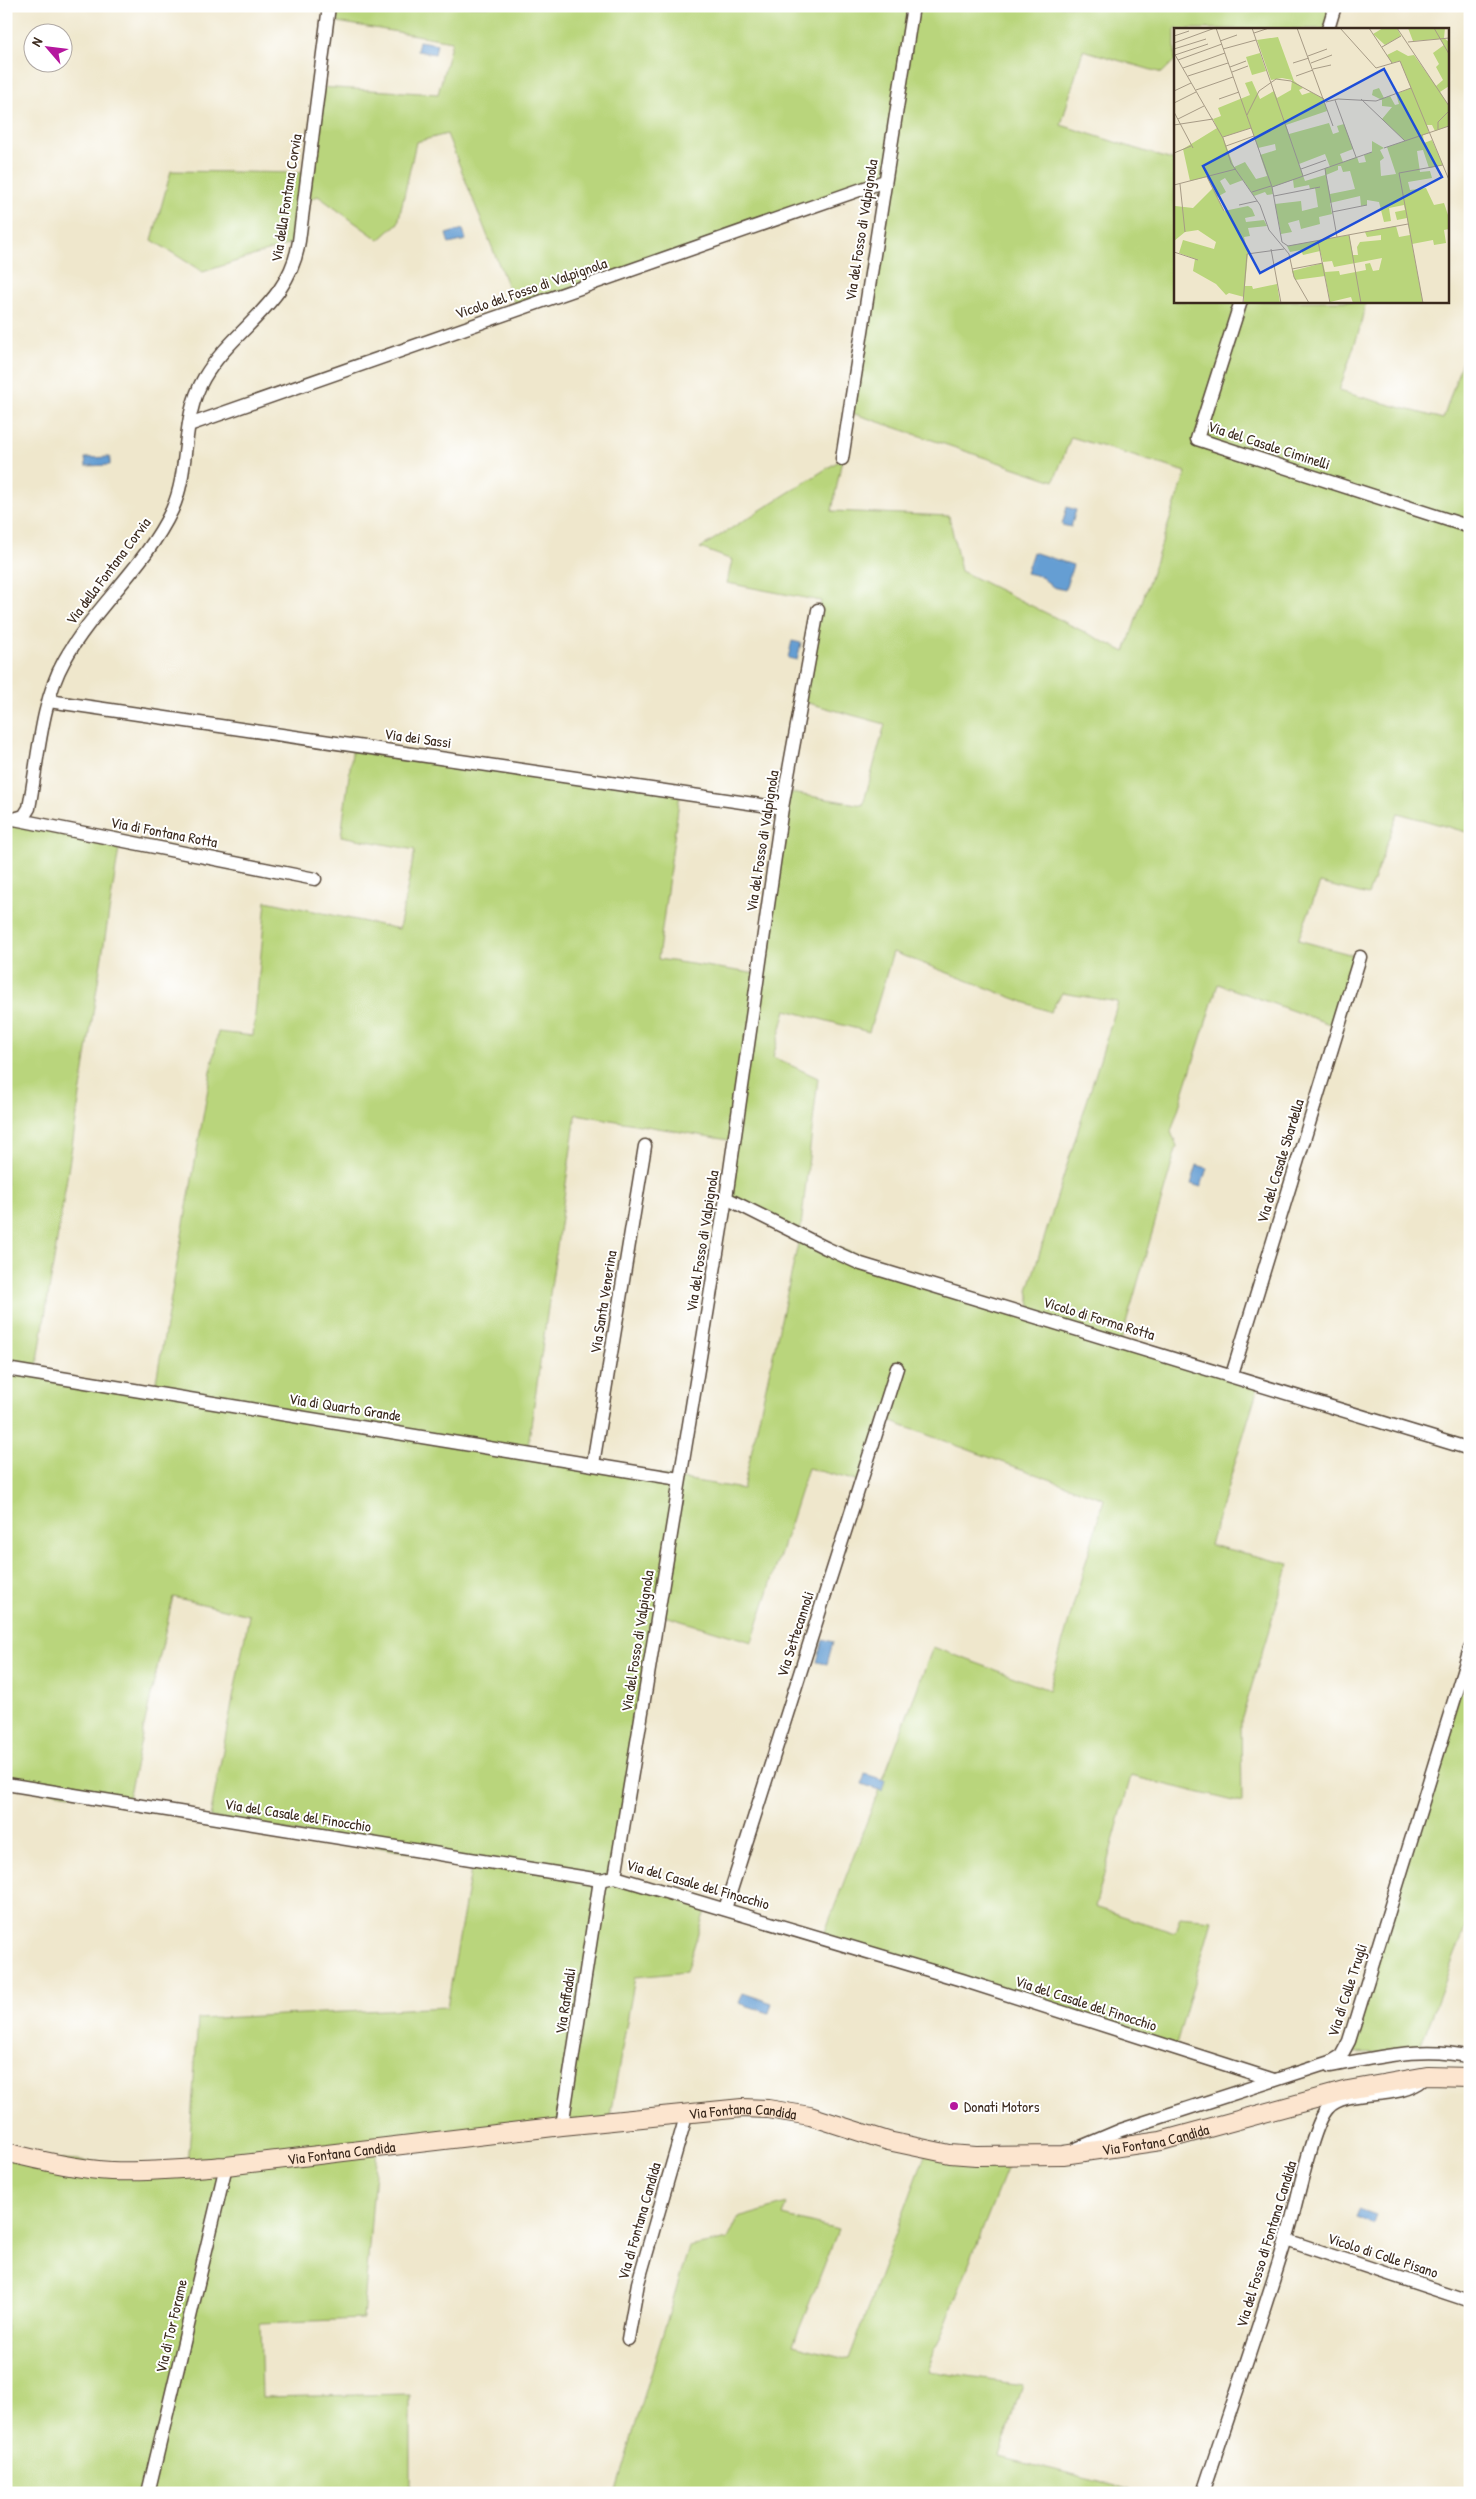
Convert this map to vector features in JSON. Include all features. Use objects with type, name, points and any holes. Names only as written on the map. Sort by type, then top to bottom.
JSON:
[{"type":"main road","name":"Via Fontana Candida","points":[[6,2152],[60,2164],[111,2171],[226,2166],[562,2126],[733,2108],[768,2109],[810,2116],[888,2141],[950,2154],[976,2156],[1062,2156],[1146,2144],[1338,2092],[1427,2076],[1470,2077]]},
{"type":"street","name":"Via della Fontana Corvia","points":[[10,819],[24,816],[29,808],[49,701],[57,676],[68,655],[148,550],[170,512],[182,481],[194,399],[208,372],[222,353],[279,292],[294,267],[299,241],[328,6]]},
{"type":"street","name":"Via del Fosso di Valpignola","points":[[842,459],[913,6]]},
{"type":"street","points":[[1328,28],[1335,6]]},
{"type":"street","name":"Vicolo del Fosso di Valpignola","points":[[189,425],[885,181]]},
{"type":"street","name":"Via del Casale Ciminelli","points":[[1241,302],[1197,439],[1470,527]]},
{"type":"street","name":"Via del Fosso di Valpignola","points":[[615,1877],[726,1198],[782,808],[818,610]]},
{"type":"street","name":"Via dei Sassi","points":[[49,701],[782,808]]},
{"type":"street","name":"Via di Fontana Rotta","points":[[10,819],[315,879]]},
{"type":"street","name":"Via del Casale Sbardella","points":[[1232,1375],[1360,957]]},
{"type":"street","name":"Via Santa Venerina","points":[[593,1464],[644,1146]]},
{"type":"street","name":"Vicolo di Forma Rotta","points":[[726,1198],[858,1262],[1470,1449]]},
{"type":"street","name":"Via Settecannoli","points":[[725,1909],[897,1368]]},
{"type":"street","name":"Via di Quarto Grande","points":[[6,1369],[679,1479]]},
{"type":"street","name":"Via di Colle Trugli","points":[[1062,2156],[1122,2130],[1306,2071],[1338,2058],[1349,2040],[1464,1684],[1470,1649]]},
{"type":"street","name":"Via del Casale del Finocchio","points":[[6,1784],[600,1880],[615,1877],[962,1980],[1274,2080]]},
{"type":"street","name":"Via Raffadali","points":[[562,2126],[600,1880]]},
{"type":"street","points":[[1306,2071],[1418,2052],[1448,2052],[1470,2057]]},
{"type":"street","name":"Via del Fosso di Fontana Candida","points":[[1203,2493],[1286,2240],[1318,2123],[1328,2108],[1336,2102],[1344,2099],[1409,2089],[1427,2076]]},
{"type":"street","name":"Via di Fontana Candida","points":[[628,2339],[638,2283],[688,2113]]},
{"type":"street","name":"Via di Tor Forame","points":[[148,2493],[226,2166]]},
{"type":"street","name":"Vicolo di Colle Pisano","points":[[1286,2240],[1470,2302]]},
{"type":"green space","points":[[327,6],[1335,6],[1328,28],[1174,28],[1174,61],[1162,73],[1083,50],[1061,125],[1174,161],[1174,302],[1366,302],[1359,331],[1339,391],[1443,419],[1470,337],[1470,833],[1398,813],[1368,895],[1320,883],[1298,940],[1360,957],[1338,1027],[1218,984],[1171,1132],[1177,1146],[1121,1341],[1259,1384],[1210,1545],[1289,1564],[1241,1721],[1242,1803],[1131,1776],[1095,1907],[1175,1933],[1180,1917],[1212,1920],[1175,2049],[823,1937],[933,1647],[1049,1690],[1104,1499],[881,1418],[861,1482],[808,1468],[752,1642],[658,1614],[615,1877],[707,1904],[686,1972],[635,1977],[609,2121],[377,2148],[363,2319],[260,2323],[262,2397],[410,2394],[410,2493],[6,2493],[6,2152],[29,2158],[188,2168],[198,2019],[447,2007],[472,1864],[210,1817],[249,1615],[173,1597],[127,1803],[6,1784],[6,818],[119,849],[36,1373],[154,1393],[218,1032],[253,1036],[266,901],[399,929],[415,850],[341,836],[353,745],[680,793],[658,959],[758,974],[785,792],[863,805],[885,724],[801,701],[821,601],[727,583],[732,560],[700,548],[842,459],[832,511],[949,516],[961,571],[1125,652],[1186,472],[1071,437],[1054,481],[849,412],[885,182],[517,310],[447,134],[416,142],[398,223],[379,240],[318,196],[304,202],[299,241],[203,272],[152,240],[171,171],[307,173],[318,87],[438,94],[452,41],[325,20]],"holes":[[[893,952],[1050,1012],[1062,993],[1118,1002],[1028,1290],[1033,1315],[800,1235],[818,1078],[773,1057],[786,1010],[869,1032]],[[576,1114],[734,1141],[726,1198],[800,1235],[743,1489],[527,1453]]]},
{"type":"green space","points":[[1470,1649],[1470,1923],[1467,1923],[1418,2052],[1343,2053]]},
{"type":"green space","points":[[927,2150],[1011,2157],[927,2371],[1022,2385],[999,2457],[1144,2493],[615,2493],[689,2247],[728,2239],[738,2218],[787,2204],[783,2216],[838,2230],[793,2345],[849,2359]]},
{"type":"water","points":[[419,41],[437,44],[435,54],[417,51]]},
{"type":"water","points":[[463,229],[466,240],[449,244],[446,234]]},
{"type":"water","points":[[110,457],[110,465],[86,466],[85,458]]},
{"type":"water","points":[[1067,507],[1076,510],[1071,527],[1062,525]]},
{"type":"water","points":[[1033,552],[1073,565],[1065,590],[1053,587],[1040,576],[1026,573]]},
{"type":"water","points":[[792,641],[801,643],[797,660],[788,658]]},
{"type":"water","points":[[1197,1165],[1207,1168],[1201,1187],[1191,1184]]},
{"type":"water","points":[[823,1639],[833,1642],[827,1664],[817,1662]]},
{"type":"water","points":[[865,1774],[885,1780],[882,1791],[862,1784]]},
{"type":"water","points":[[743,1993],[772,2003],[769,2013],[739,2003]]},
{"type":"water","points":[[1359,2209],[1376,2215],[1373,2224],[1356,2218]]},
{"type":"place","name":"Donati Motors","points":[[954,2106]]}]
